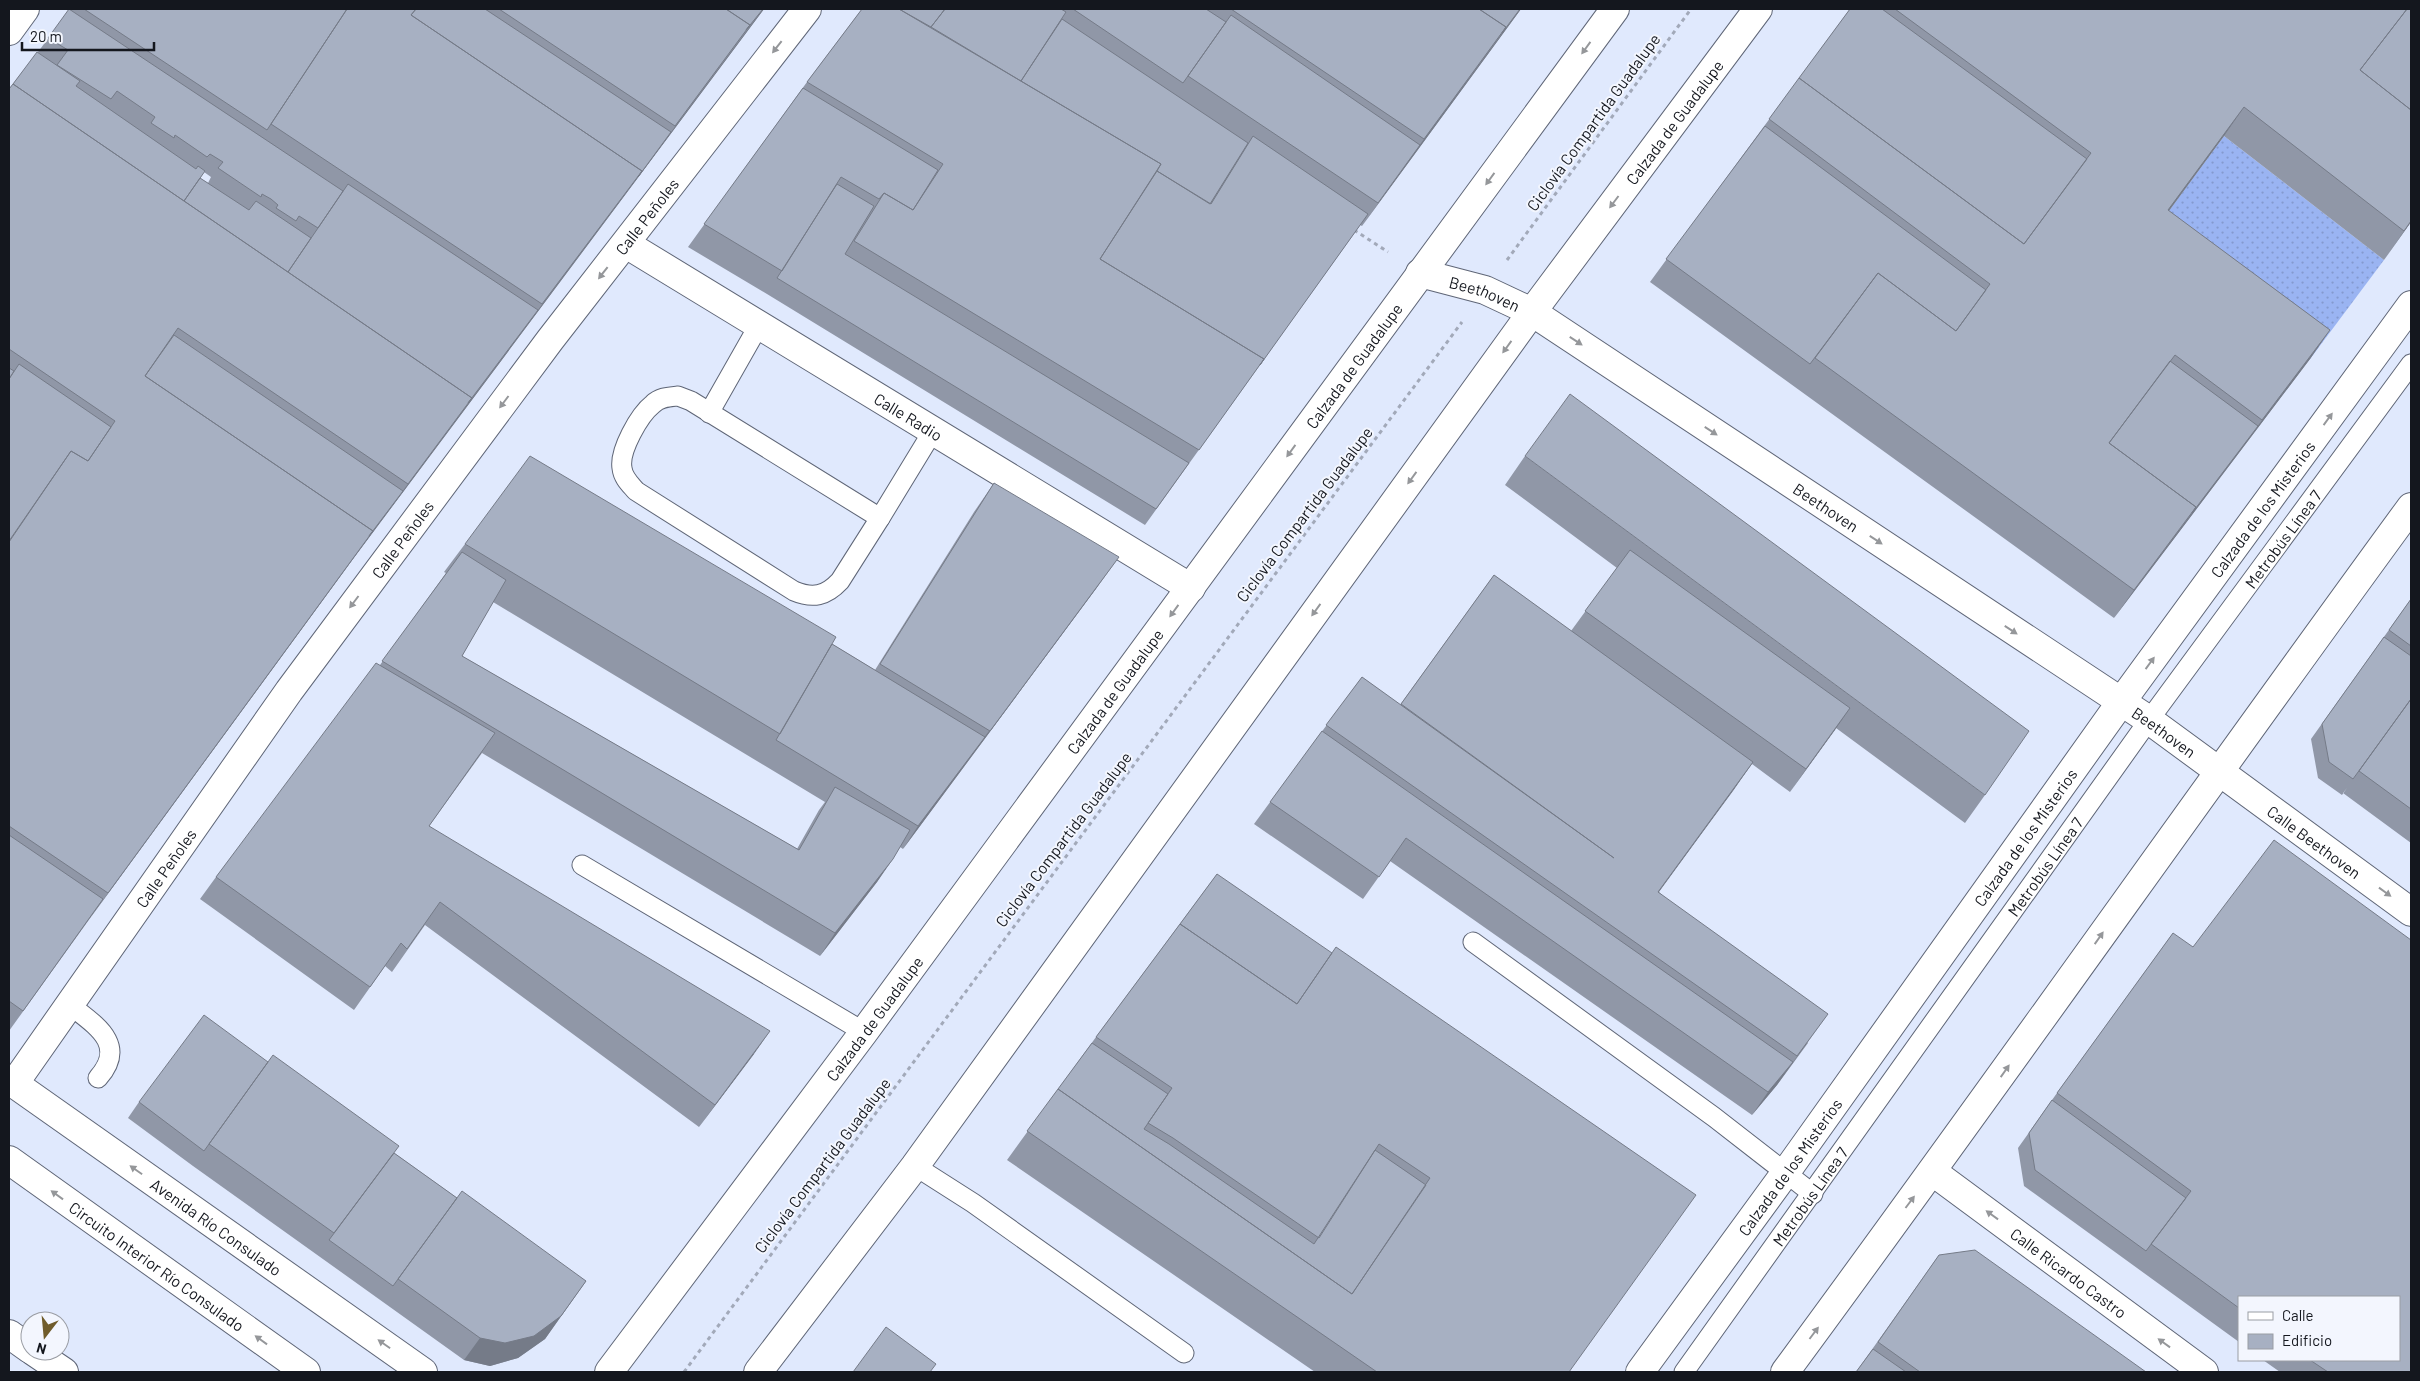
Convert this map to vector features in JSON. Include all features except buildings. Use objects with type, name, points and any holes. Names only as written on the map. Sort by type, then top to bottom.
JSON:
[{"type":"main road","points":[[9,31],[25,9]]},
{"type":"main road","name":"Calle Peñoles","points":[[11,1082],[70,1005],[289,691],[544,348],[807,9]]},
{"type":"main road","name":"Calzada de Guadalupe","points":[[609,1372],[864,1032],[1615,9]]},
{"type":"main road","name":"Calzada de Guadalupe","points":[[758,1372],[915,1166],[1532,312],[1758,9]]},
{"type":"main road","name":"Calle Radio","points":[[626,244],[1191,588]]},
{"type":"main road","name":"Beethoven","points":[[1420,273],[1485,290],[1532,312],[2149,720],[2219,770]]},
{"type":"main road","name":"Calzada de los Misterios","points":[[1640,1372],[1786,1172],[2121,702],[2411,305]]},
{"type":"main road","points":[[1785,1372],[1933,1172],[2219,770],[2411,506]]},
{"type":"main road","name":"Calle Beethoven","points":[[2219,770],[2411,912]]},
{"type":"main road","name":"Avenida Río Consulado","points":[[11,1082],[423,1372]]},
{"type":"main road","name":"Circuito Interior Río Consulado","points":[[9,1160],[306,1372]]},
{"type":"main road","name":"Calle Ricardo Castro","points":[[1933,1172],[2204,1372]]},
{"type":"main road","points":[[9,1334],[20,1342]]},
{"type":"main road","points":[[48,1361],[64,1372]]},
{"type":"lane","points":[[709,413],[759,325]]},
{"type":"lane","name":"Metrobús Línea 7","points":[[1684,1372],[1813,1194],[2149,720],[2411,364]]},
{"type":"lane","points":[[880,518],[678,396],[665,397],[653,403],[625,446],[621,458],[622,470],[627,482],[644,496],[794,591],[807,596],[819,596],[832,590],[840,581],[880,518],[933,431]]},
{"type":"lane","points":[[582,865],[864,1032]]},
{"type":"lane","points":[[1473,942],[1786,1172],[1813,1194]]},
{"type":"lane","points":[[70,1005],[105,1034],[110,1046],[109,1060],[98,1078]]},
{"type":"lane","points":[[915,1166],[973,1203],[1184,1353]]},
{"type":"path","name":"Ciclovía Compartida Guadalupe","points":[[1515,249],[1691,9]]},
{"type":"path","points":[[1353,229],[1420,273]]},
{"type":"path","name":"Ciclovía Compartida Guadalupe","points":[[684,1372],[1462,321]]},
{"type":"shaded area","points":[[2224,136],[2384,260],[2310,359],[2148,239]]}]
